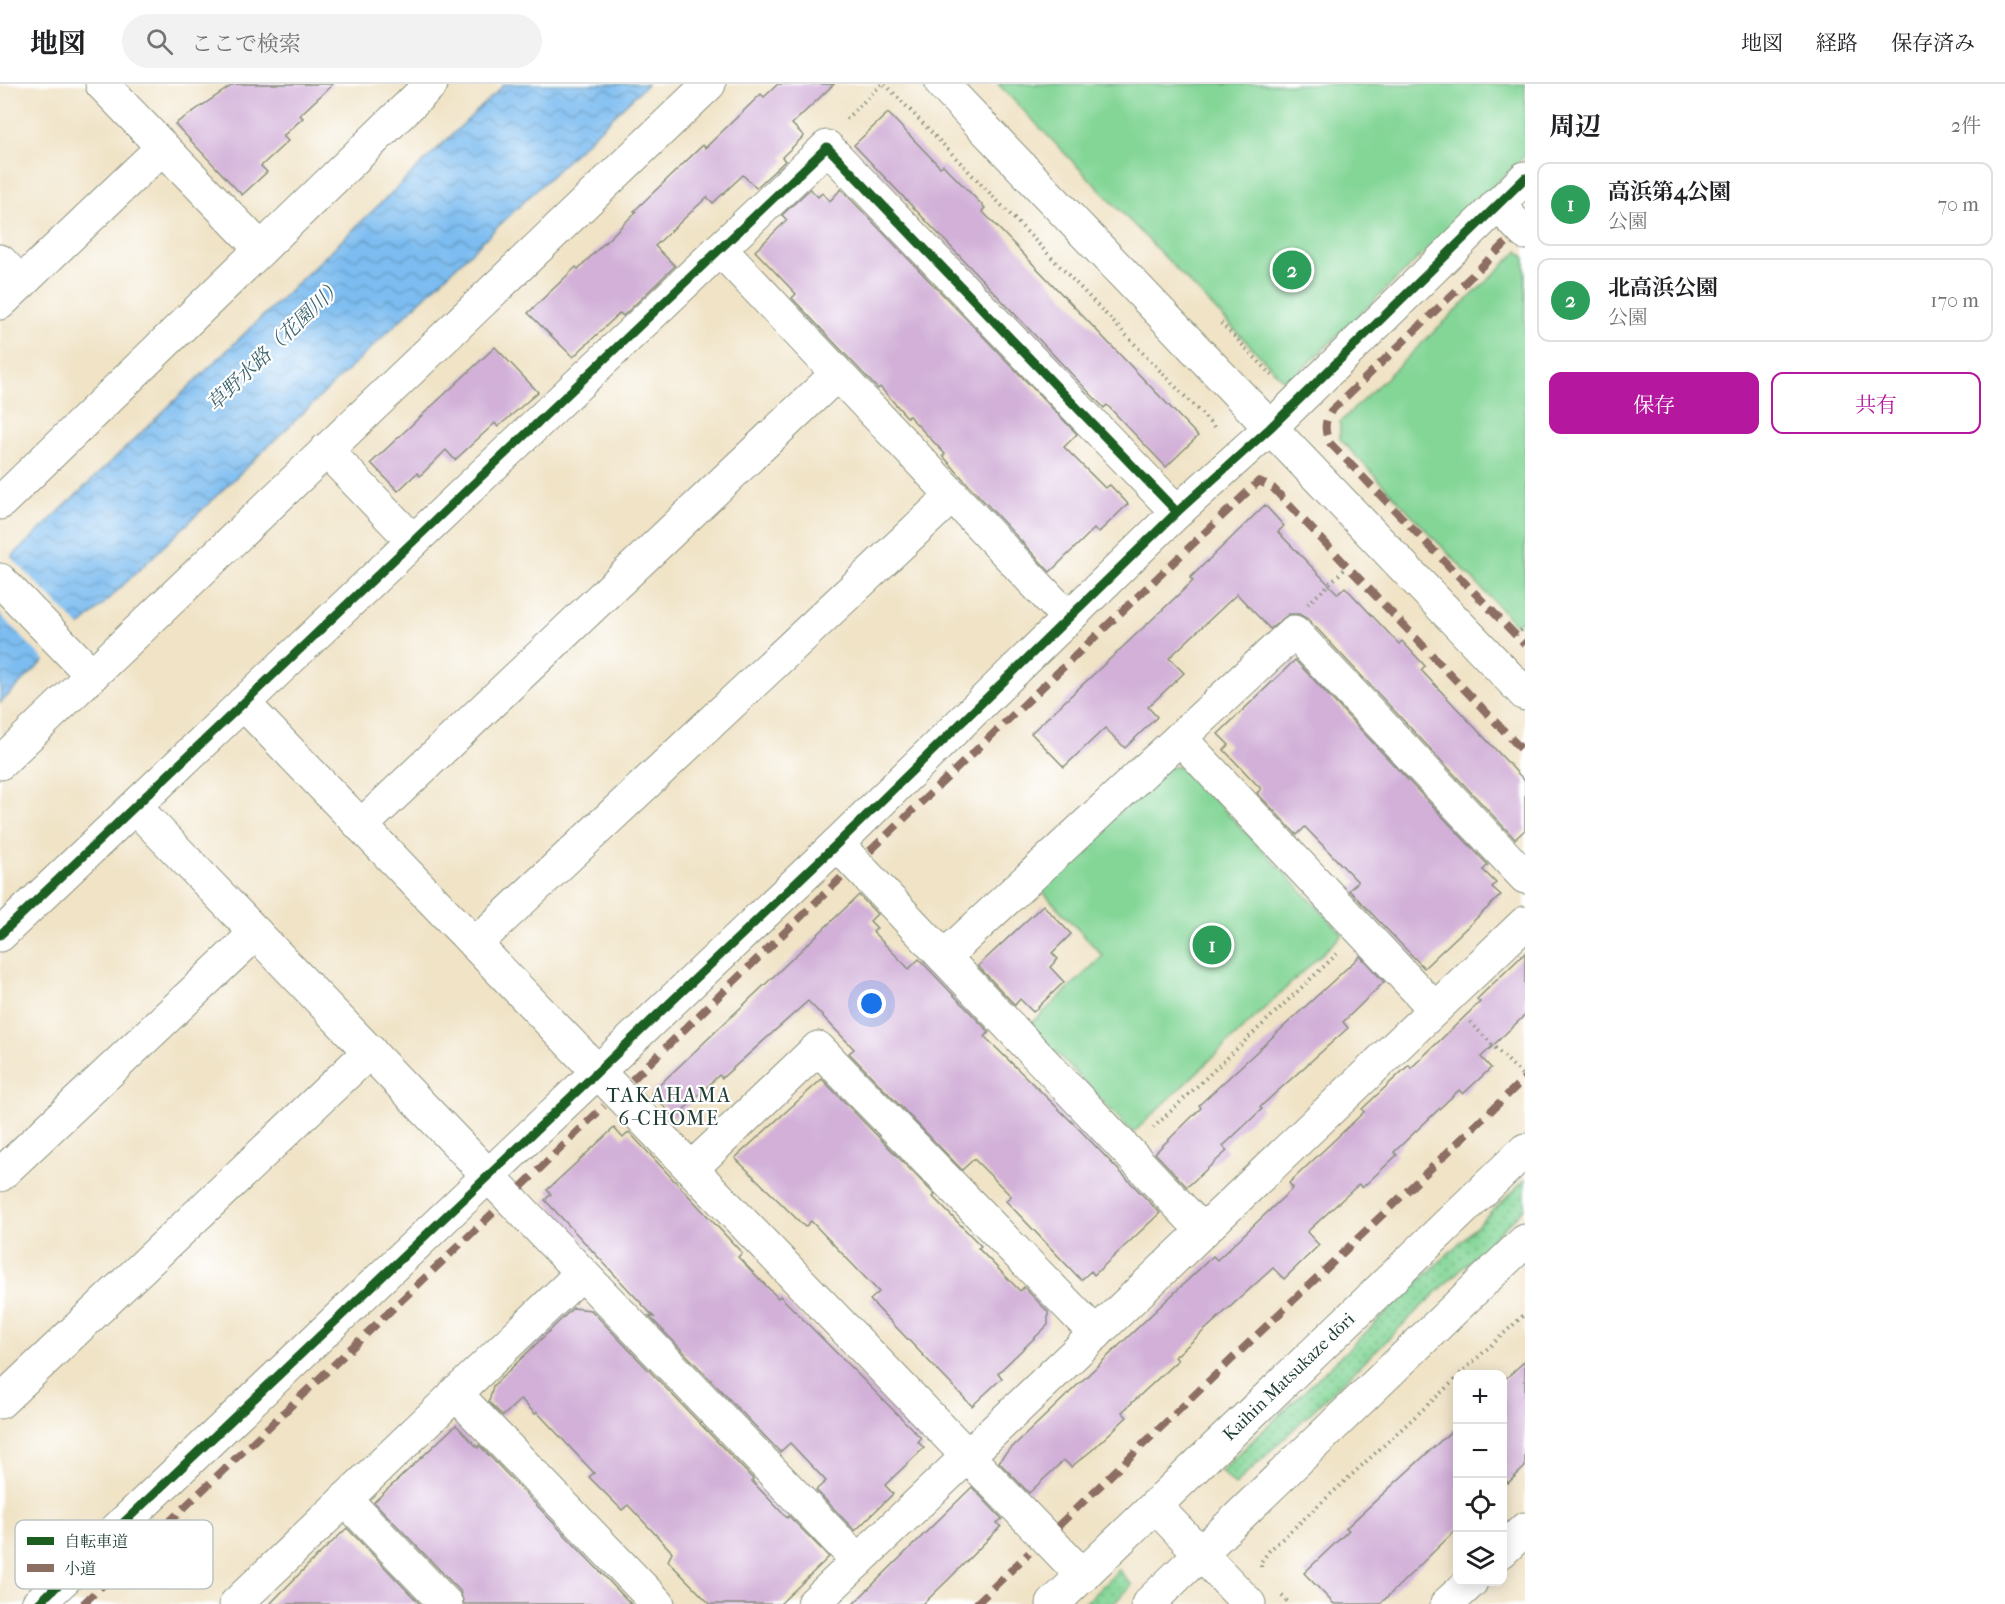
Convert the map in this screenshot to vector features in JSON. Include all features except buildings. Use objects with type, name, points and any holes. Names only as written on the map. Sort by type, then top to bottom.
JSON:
[{"type":"street","points":[[102,84],[261,249]]},
{"type":"street","points":[[0,503],[431,84]]},
{"type":"street","points":[[0,763],[709,84]]},
{"type":"street","points":[[942,84],[1525,694]]},
{"type":"street","points":[[0,935],[827,147],[1178,512]]},
{"type":"street","points":[[7,283],[162,148]]},
{"type":"street","points":[[126,1520],[837,844],[1178,512],[1270,428],[1525,178]]},
{"type":"street","points":[[1497,204],[1525,233]]},
{"type":"street","points":[[720,249],[1068,618]]},
{"type":"street","points":[[361,826],[837,374]]},
{"type":"street","points":[[326,450],[413,541]]},
{"type":"street","points":[[475,944],[952,496]]},
{"type":"street","points":[[0,580],[92,675]]},
{"type":"street","points":[[944,957],[1294,632],[1525,877]]},
{"type":"street","points":[[243,703],[1083,1576]]},
{"type":"street","points":[[1180,738],[1362,930],[1441,1003]]},
{"type":"street","points":[[135,807],[858,1561]]},
{"type":"street","points":[[837,844],[1203,1231]]},
{"type":"street","points":[[813,1604],[1525,923]]},
{"type":"street","points":[[0,1175],[256,933]]},
{"type":"street","points":[[692,1168],[818,1048],[1096,1334]]},
{"type":"street","points":[[0,1402],[369,1051]]},
{"type":"street","name":"Kaihin Matsukaze dōri","points":[[1053,1604],[1525,1150]]},
{"type":"street","points":[[1148,1604],[1525,1241]]},
{"type":"street","points":[[236,1604],[582,1273]]},
{"type":"street","points":[[455,1393],[658,1604]]},
{"type":"street","points":[[345,1499],[446,1604]]},
{"type":"street","points":[[1155,1506],[1200,1553],[1262,1590]]},
{"type":"street","points":[[1507,1547],[1525,1529]]},
{"type":"street","points":[[38,1604],[54,1589]]},
{"type":"path","points":[[827,147],[835,130],[884,84],[1218,431]]},
{"type":"path","points":[[1294,632],[1296,616],[1347,567]]},
{"type":"path","points":[[1516,636],[1525,627]]},
{"type":"path","points":[[1128,1151],[1362,930]]},
{"type":"path","points":[[1441,1003],[1525,1078]]},
{"type":"path","points":[[1465,1370],[1525,1314]]},
{"type":"path","points":[[1290,1604],[1262,1590],[1261,1562],[1269,1551],[1453,1382]]},
{"type":"green space","points":[[998,84],[1525,84],[1525,156],[1287,384]]},
{"type":"green space","points":[[1518,251],[1525,258],[1525,616],[1516,625],[1340,439],[1340,422]]},
{"type":"green space","points":[[1182,766],[1343,934],[1133,1133],[1030,1025],[1103,956],[1040,889],[1165,768]]},
{"type":"green space","points":[[1525,1180],[1525,1208],[1235,1485],[1221,1471]]},
{"type":"green space","points":[[1119,1570],[1132,1585],[1113,1604],[1084,1604]]},
{"type":"water","name":"草野水路（花園川）","points":[[505,84],[647,84],[0,703],[0,568]]},
{"type":"pier","points":[[9,555],[82,629],[47,663],[0,614],[0,564]]},
{"type":"marked path","points":[[1506,243],[1331,411],[1326,427],[1330,443],[1525,645]]},
{"type":"marked path","points":[[870,851],[1259,481],[1273,488],[1525,753]]},
{"type":"marked path","points":[[632,1080],[841,878]]},
{"type":"marked path","points":[[1058,1526],[1525,1078]]},
{"type":"marked path","points":[[521,1187],[604,1106]]},
{"type":"marked path","points":[[171,1520],[494,1212]]},
{"type":"marked path","points":[[976,1604],[1029,1553]]},
{"type":"marked path","points":[[83,1604],[99,1589]]},
{"type":"cycle path","points":[[0,935],[827,147],[1177,512]]},
{"type":"cycle path","points":[[126,1520],[837,844],[1177,512],[1270,428],[1525,178]]},
{"type":"cycle path","points":[[38,1604],[54,1589]]},
{"type":"place","name":"北高浜公園","points":[[1292,270]]},
{"type":"place","name":"高浜第4公園","points":[[1212,945]]},
{"type":"district","name":"TAKAHAMA 6-CHOME","points":[[669,1106]]}]
